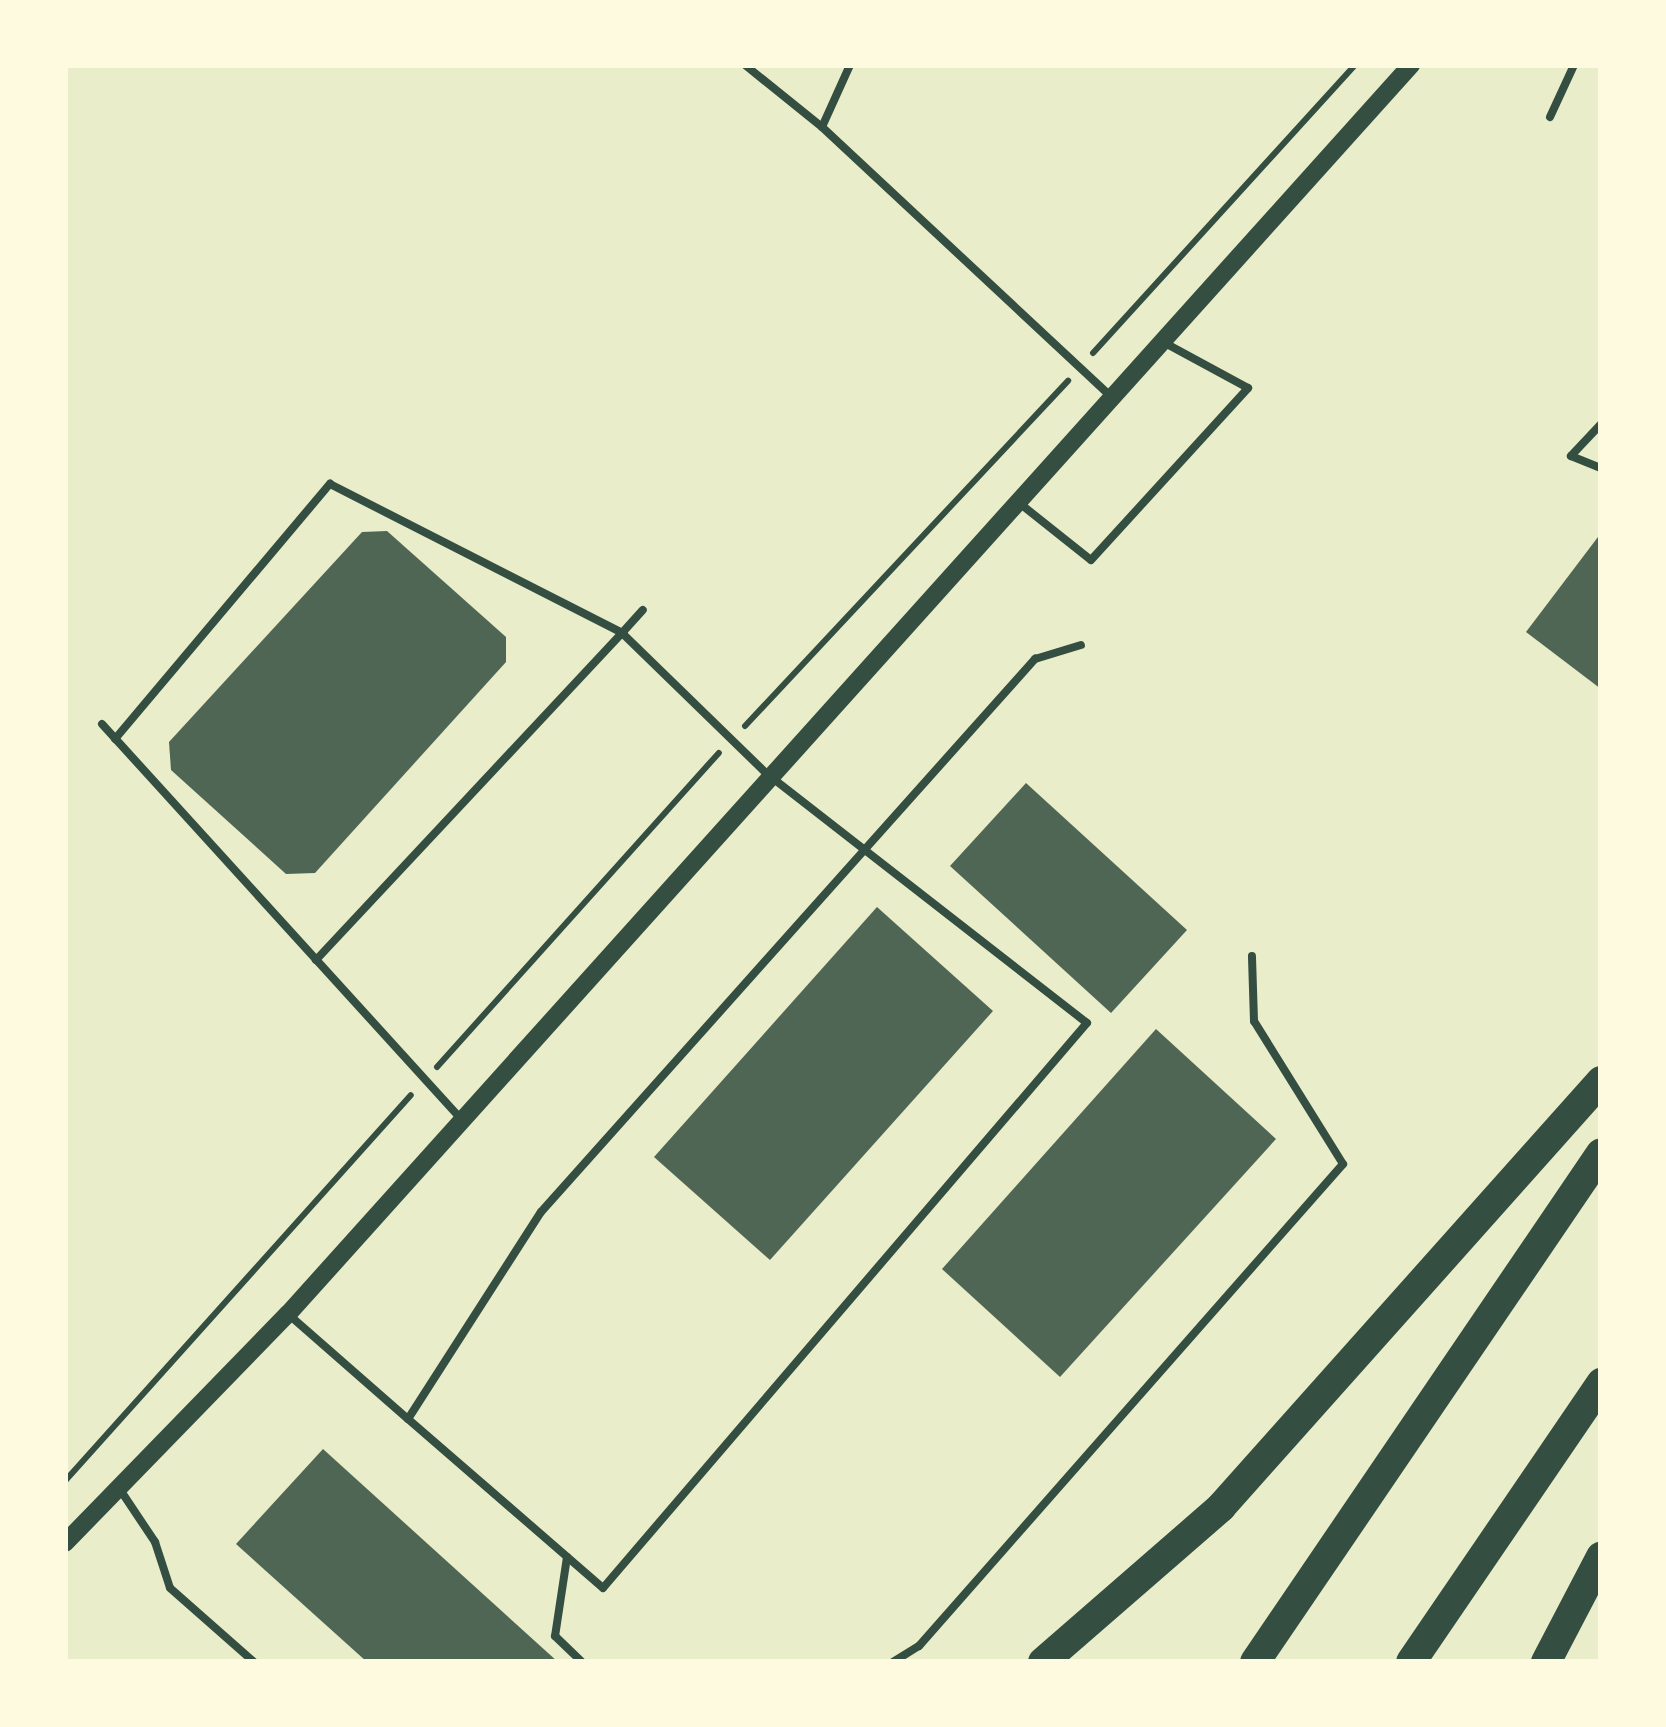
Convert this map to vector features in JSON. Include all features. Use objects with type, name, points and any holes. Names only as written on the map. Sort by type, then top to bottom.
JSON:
[{"type":"highway","points":[[1043,1662],[1221,1506],[1601,1081]]},
{"type":"highway","points":[[1255,1662],[1601,1153]]},
{"type":"highway","points":[[1410,1662],[1601,1383]]},
{"type":"highway","points":[[1546,1662],[1601,1557]]},
{"type":"street","points":[[65,1543],[288,1314],[767,774],[1411,65]]},
{"type":"lane","points":[[745,65],[822,127],[1077,370],[1110,396]]},
{"type":"lane","points":[[822,127],[850,65]]},
{"type":"lane","points":[[1550,117],[1574,65]]},
{"type":"lane","points":[[1016,500],[1091,560],[1248,388],[1161,340]]},
{"type":"lane","points":[[1601,424],[1570,456],[1601,468]]},
{"type":"lane","points":[[115,739],[330,484],[622,633],[767,774],[1086,1023],[603,1588],[288,1314]]},
{"type":"lane","points":[[316,960],[643,610]]},
{"type":"lane","points":[[408,1419],[541,1212],[1036,659],[1081,645]]},
{"type":"lane","points":[[102,724],[461,1119]]},
{"type":"lane","points":[[893,1662],[919,1646],[1343,1164],[1254,1021],[1252,956]]},
{"type":"lane","points":[[117,1486],[155,1542],[170,1588],[254,1662]]},
{"type":"lane","points":[[567,1557],[556,1636],[582,1662]]},
{"type":"path","points":[[65,1481],[732,740],[1355,65]]},
{"type":"building","points":[[387,531],[506,637],[506,662],[315,873],[286,874],[171,770],[169,742],[362,532]]},
{"type":"building","points":[[1601,533],[1601,689],[1526,632]]},
{"type":"building","points":[[1026,783],[1187,930],[1111,1013],[950,866]]},
{"type":"building","points":[[877,907],[993,1011],[770,1260],[654,1157]]},
{"type":"building","points":[[1156,1029],[1276,1139],[1060,1377],[942,1269]]},
{"type":"building","points":[[323,1449],[558,1662],[367,1662],[236,1544]]}]
